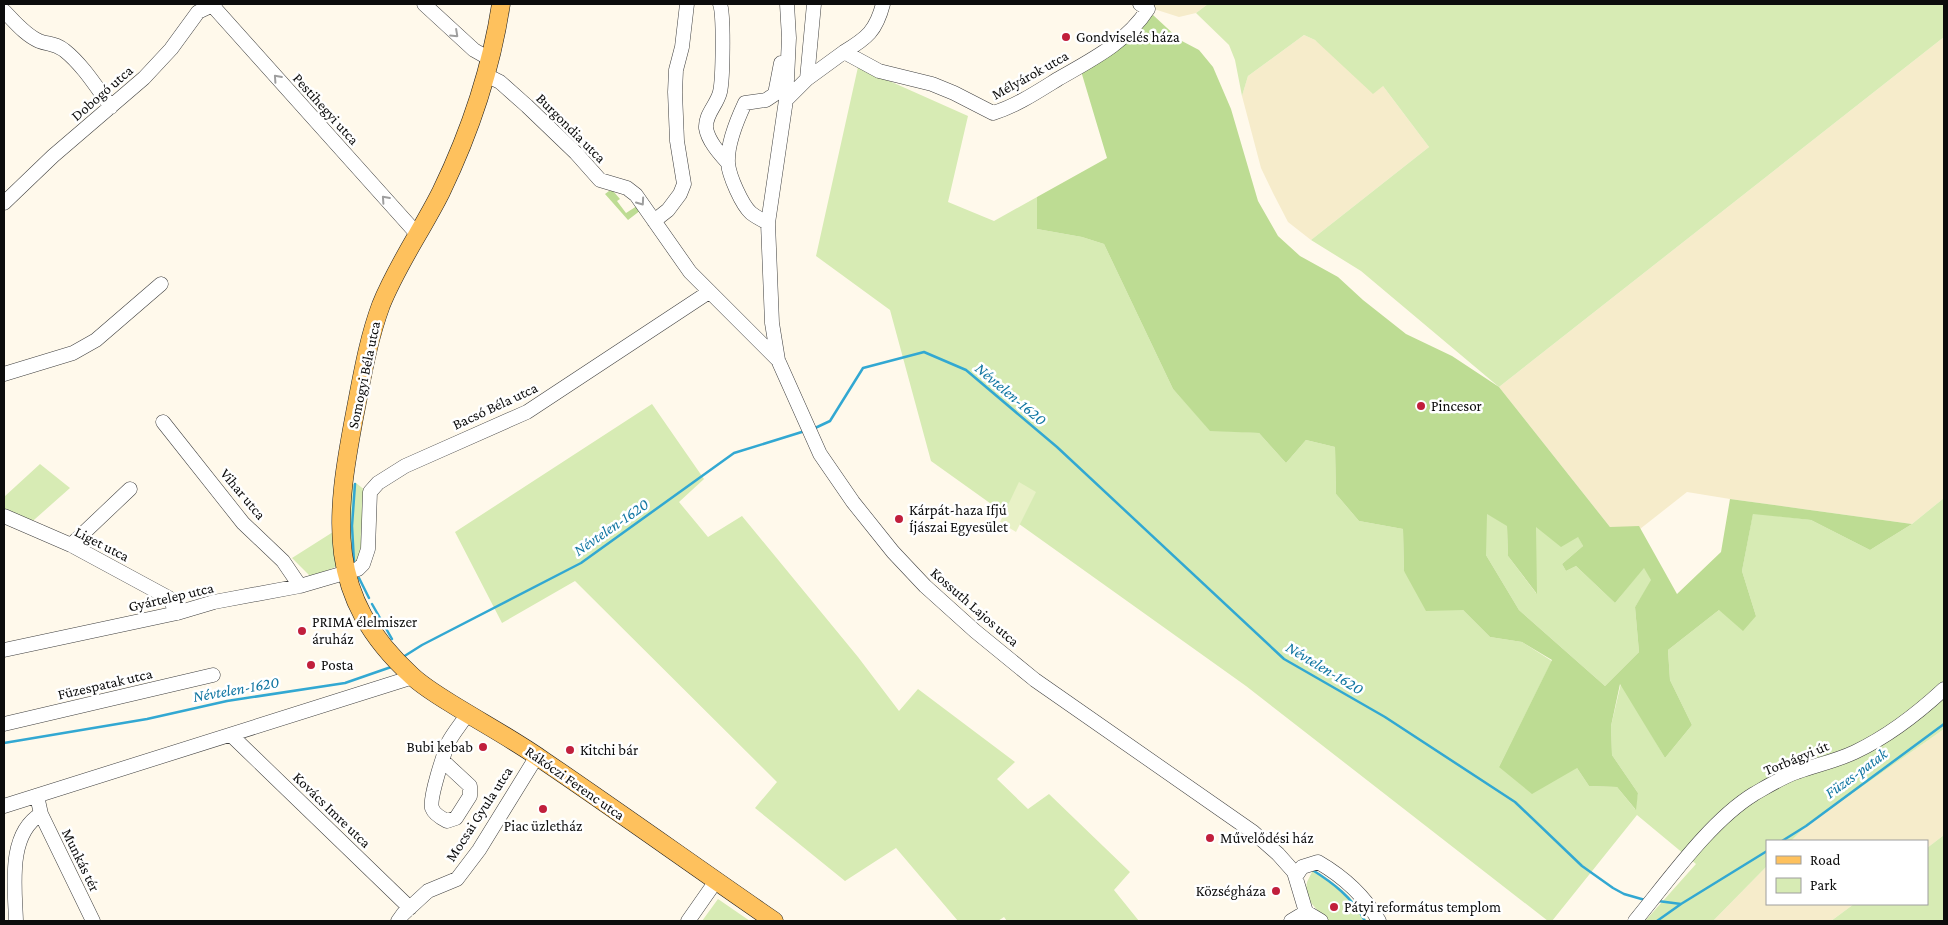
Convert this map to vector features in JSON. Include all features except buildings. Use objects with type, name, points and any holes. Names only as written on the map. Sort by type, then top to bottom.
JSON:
[{"type":"main road","name":"Somogyi Béla utca","points":[[380,641],[364,618],[345,572],[340,519],[342,486],[368,349],[373,328],[390,283],[418,236],[459,152],[475,113],[488,67],[501,4]]},
{"type":"main road","name":"Rákóczi Ferenc utca","points":[[380,641],[405,670],[468,713],[537,756],[774,921]]},
{"type":"street","name":"Dobogó utca","points":[[4,203],[53,156],[144,78],[171,49],[198,12],[213,4]]},
{"type":"street","name":"Pestihegyi utca","points":[[213,4],[418,236]]},
{"type":"street","name":"Burgondia utca","points":[[424,4],[474,50],[500,82],[576,153],[600,180],[627,188],[636,195],[690,272],[709,292]]},
{"type":"street","points":[[654,221],[668,210],[680,194],[684,184],[677,141],[675,92],[676,70],[682,47],[687,4]]},
{"type":"street","points":[[720,4],[722,47],[720,92],[716,104],[708,116],[706,128],[716,150],[728,163],[745,205],[750,212],[768,223]]},
{"type":"street","points":[[728,163],[734,132],[745,103],[766,100],[775,94],[783,52],[787,4]]},
{"type":"street","points":[[778,360],[772,323],[768,223],[786,100],[789,38],[787,4]]},
{"type":"street","points":[[807,79],[814,4]]},
{"type":"street","points":[[786,100],[807,79],[867,38],[877,25],[883,4]]},
{"type":"street","name":"Mélyárok utca","points":[[844,52],[880,72],[932,84],[993,113],[1016,103],[1105,52],[1138,24],[1144,6]]},
{"type":"street","points":[[4,10],[24,31],[39,41],[54,44],[66,52],[80,66],[111,107]]},
{"type":"street","points":[[4,374],[73,353],[96,340],[161,284]]},
{"type":"street","name":"Kossuth Lajos utca","points":[[709,292],[778,360],[820,454],[853,502],[893,552],[924,586],[1035,680],[1253,832],[1278,854],[1302,869],[1306,912]]},
{"type":"street","name":"Bacsó Béla utca","points":[[345,572],[358,569],[363,564],[368,549],[370,492],[378,483],[405,466],[527,412],[709,292]]},
{"type":"street","name":"Vihar utca","points":[[163,422],[243,523],[283,561],[300,586]]},
{"type":"street","points":[[71,545],[130,489]]},
{"type":"street","name":"Liget utca","points":[[4,516],[71,545],[169,598],[177,612]]},
{"type":"street","name":"Gyártelep utca","points":[[4,650],[177,612],[214,602],[300,586],[345,572]]},
{"type":"street","points":[[4,806],[231,735],[405,670]]},
{"type":"street","name":"Füzespatak utca","points":[[4,724],[213,675]]},
{"type":"street","name":"Torbágyi út","points":[[1635,921],[1718,823],[1752,795],[1790,774],[1853,753],[1879,740],[1904,724],[1944,689]]},
{"type":"street","points":[[442,760],[449,741],[468,713]]},
{"type":"street","name":"Kovács Imre utca","points":[[231,735],[410,908]]},
{"type":"street","name":"Mocsai Gyula utca","points":[[398,921],[428,891],[457,878],[480,850],[537,756]]},
{"type":"street","name":"Munkás tér","points":[[37,796],[41,814],[93,921]]},
{"type":"street","points":[[16,921],[14,863],[22,836],[30,823],[41,814]]},
{"type":"street","points":[[1302,869],[1318,862],[1335,872],[1353,886],[1367,902],[1379,921]]},
{"type":"street","points":[[688,921],[716,881]]},
{"type":"street","points":[[1291,921],[1306,912],[1321,921]]},
{"type":"shaded area","points":[[1149,4],[1208,4],[1196,13],[1179,17],[1154,9]]},
{"type":"shaded area","points":[[1304,35],[1315,40],[1383,86],[1429,147],[1311,240],[1288,222],[1261,168],[1242,96],[1248,76]]},
{"type":"shaded area","points":[[1944,37],[1944,498],[1912,524],[1687,492],[1640,529],[1610,527],[1499,387]]},
{"type":"shaded area","points":[[1944,729],[1944,835],[1928,847],[1928,840],[1792,840],[1806,826]]},
{"type":"shaded area","points":[[1766,867],[1766,905],[1853,905],[1831,921],[1713,921]]},
{"type":"green space","points":[[1208,4],[1944,4],[1944,37],[1499,387],[1361,271],[1311,240],[1429,147],[1383,86],[1373,94],[1315,40],[1304,35],[1248,76],[1242,96],[1235,60],[1229,45],[1196,13]]},
{"type":"green space","points":[[1153,15],[1180,40],[1199,50],[1213,67],[1231,109],[1258,201],[1278,236],[1300,256],[1338,277],[1363,300],[1406,334],[1452,356],[1499,387],[1610,527],[1639,526],[1677,594],[1721,552],[1730,499],[1912,524],[1870,550],[1811,520],[1753,514],[1742,571],[1756,616],[1743,631],[1719,610],[1668,650],[1670,680],[1692,725],[1665,758],[1620,684],[1611,726],[1612,755],[1638,793],[1636,810],[1617,787],[1589,786],[1577,768],[1532,794],[1499,767],[1552,660],[1522,642],[1490,637],[1463,610],[1426,611],[1404,571],[1403,529],[1359,521],[1336,494],[1335,447],[1306,440],[1286,463],[1259,433],[1210,431],[1173,389],[1104,244],[1082,237],[1037,229],[1037,197],[1107,158],[1081,71],[1119,46]],"holes":[[[1487,514],[1507,526],[1508,556],[1537,594],[1536,527],[1561,547],[1578,537],[1583,546],[1562,564],[1566,571],[1576,566],[1615,603],[1644,568],[1651,580],[1635,607],[1639,652],[1605,686],[1519,610],[1486,555]]]},
{"type":"green space","points":[[858,67],[968,116],[948,202],[994,221],[1037,197],[1037,229],[1082,237],[1104,244],[1173,389],[1210,430],[1259,433],[1286,463],[1306,440],[1335,447],[1336,494],[1359,521],[1403,529],[1404,571],[1463,610],[1490,637],[1522,642],[1552,661],[1499,767],[1577,768],[1589,786],[1617,787],[1635,809],[1638,793],[1612,755],[1611,726],[1621,683],[1665,758],[1692,725],[1670,680],[1668,650],[1719,610],[1756,616],[1742,571],[1753,513],[1811,520],[1870,550],[1912,524],[1944,498],[1944,729],[1806,826],[1792,840],[1766,840],[1766,867],[1713,921],[1645,921],[1696,864],[1637,815],[1552,921],[1548,921],[1246,686],[931,461],[890,310],[816,256]]},
{"type":"green space","points":[[613,191],[620,199],[617,201],[626,213],[637,206],[641,210],[628,220],[605,194]]},
{"type":"green space","points":[[652,404],[704,479],[679,502],[708,537],[742,516],[858,657],[899,711],[918,689],[1015,762],[997,779],[1028,809],[1049,794],[1130,872],[1114,890],[1139,921],[1007,921],[1004,917],[998,921],[958,921],[896,848],[845,881],[755,808],[777,782],[575,581],[502,623],[455,532]]},
{"type":"green space","points":[[40,464],[70,488],[26,527],[4,516],[4,497]]},
{"type":"green space","points":[[1019,482],[1036,492],[1016,532],[1000,522]]},
{"type":"green space","points":[[356,483],[366,491],[364,549],[353,567],[346,542],[347,487]]},
{"type":"green space","points":[[1486,513],[1507,525],[1508,556],[1536,593],[1536,526],[1578,536],[1583,546],[1562,564],[1566,571],[1576,566],[1615,603],[1644,567],[1652,580],[1635,607],[1639,652],[1605,686],[1519,610],[1486,555]]},
{"type":"green space","points":[[333,532],[338,566],[311,577],[292,558]]},
{"type":"green space","points":[[1944,835],[1944,921],[1831,921],[1853,905],[1928,905],[1928,847]]},
{"type":"green space","points":[[1313,870],[1344,892],[1367,921],[1326,920],[1305,896],[1307,882]]},
{"type":"green space","points":[[718,899],[750,921],[702,921]]},
{"type":"waterway","name":"Névtelen-1620","points":[[813,429],[830,421],[863,368],[924,352],[966,370],[1057,447],[1284,659],[1385,717],[1515,802],[1582,866],[1624,894],[1645,900]]},
{"type":"waterway","name":"Névtelen-1620","points":[[403,657],[422,645],[581,563],[734,453],[805,431]]},
{"type":"waterway","points":[[354,562],[352,526],[355,484]]},
{"type":"waterway","points":[[359,578],[369,598]]},
{"type":"waterway","points":[[372,604],[392,639]]},
{"type":"waterway","name":"Névtelen-1620","points":[[4,743],[147,719],[227,701],[345,683],[394,666]]},
{"type":"waterway","name":"Füzes-patak","points":[[1784,840],[1806,826],[1944,724]]},
{"type":"waterway","name":"Füzes-patak","points":[[1657,921],[1766,852]]},
{"type":"waterway","points":[[1311,869],[1341,891],[1360,912],[1365,921]]},
{"type":"waterway","name":"Névtelen-1620","points":[[1658,901],[1681,904]]},
{"type":"place","name":"Gondviselés háza","points":[[1066,37]]},
{"type":"place","name":"Pincesor","points":[[1421,406]]},
{"type":"place","name":"Kárpát-haza Ifjú Íjászai Egyesület","points":[[899,519]]},
{"type":"place","name":"PRIMA élelmiszer áruház","points":[[302,631]]},
{"type":"place","name":"Posta","points":[[311,665]]},
{"type":"place","name":"Bubi kebab","points":[[483,747]]},
{"type":"place","name":"Kitchi bár","points":[[570,750]]},
{"type":"place","name":"Piac üzletház","points":[[543,809]]},
{"type":"place","name":"Művelődési ház","points":[[1210,838]]},
{"type":"place","name":"Községháza","points":[[1276,891]]},
{"type":"place","name":"Pátyi református templom","points":[[1334,907]]}]
